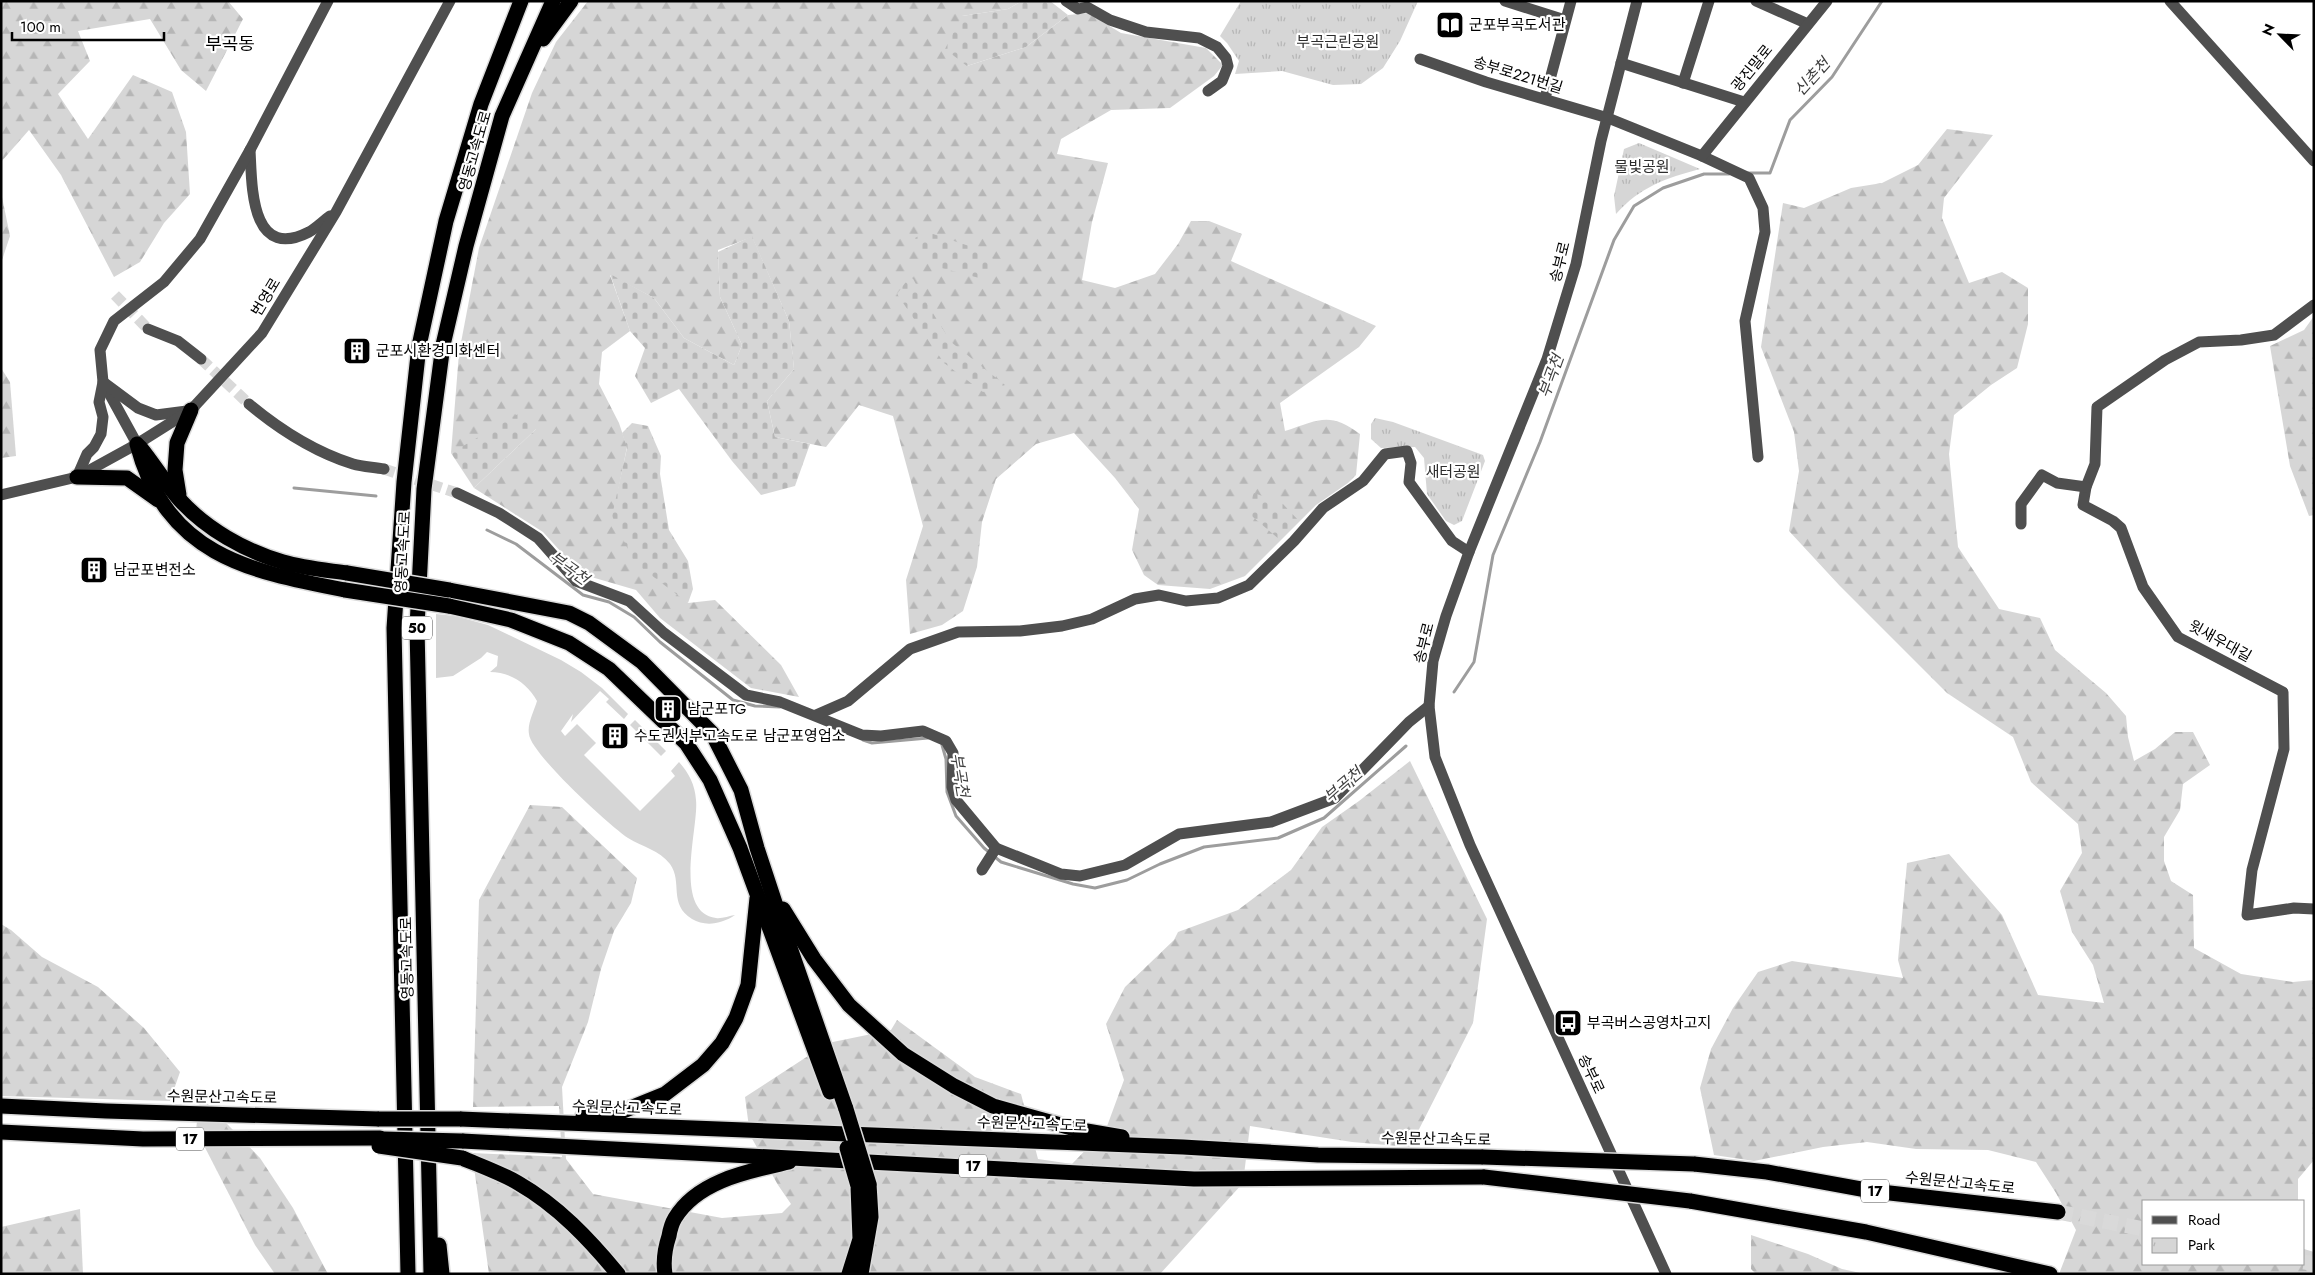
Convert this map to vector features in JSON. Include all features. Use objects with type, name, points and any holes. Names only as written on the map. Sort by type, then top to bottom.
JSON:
[{"type":"highway","name":"영동고속도로","points":[[408,1274],[394,628],[404,482],[419,346],[446,222],[481,104],[521,1]]},
{"type":"highway","name":"영동고속도로","points":[[431,1274],[417,627],[424,490],[443,344],[466,246],[502,116],[553,1]]},
{"type":"highway","points":[[525,62],[571,1]]},
{"type":"highway","points":[[180,499],[175,470],[177,444],[191,410]]},
{"type":"highway","points":[[137,444],[157,467],[180,499],[204,522],[236,544],[283,562],[449,590],[569,613],[596,627],[642,662],[712,733],[741,790],[764,891],[748,985],[736,1018],[722,1043],[703,1065],[664,1094],[618,1113],[529,1122]]},
{"type":"highway","points":[[137,444],[144,470],[160,501]]},
{"type":"highway","points":[[77,477],[127,478],[160,501],[190,535],[232,561],[278,577],[345,590],[449,606],[511,620],[569,643],[609,669],[686,743],[710,780],[764,891],[841,1109],[871,1217],[861,1274]]},
{"type":"highway","points":[[764,891],[849,1005],[903,1054],[954,1086],[993,1106],[1075,1129],[1183,1147]]},
{"type":"highway","name":"수원문산고속도로","points":[[1,1106],[379,1119],[460,1119],[1183,1147],[1318,1155],[1483,1157],[1694,1164],[1767,1172],[1872,1191],[2058,1212]]},
{"type":"highway","name":"17","points":[[1,1132],[143,1139],[325,1138],[380,1142],[462,1141],[1194,1179],[1484,1177],[1690,1201],[1866,1232],[2050,1274]]},
{"type":"highway","points":[[380,1142],[462,1158],[518,1183],[544,1200],[589,1239],[618,1274]]},
{"type":"highway","points":[[429,1145],[442,1274]]},
{"type":"highway","points":[[665,1274],[665,1248],[674,1218],[690,1200],[709,1187],[727,1179],[804,1158]]},
{"type":"highway","points":[[849,1274],[860,1239],[863,1185]]},
{"type":"street","points":[[77,477],[87,454],[94,447],[101,434],[103,417],[98,402],[103,382],[100,350],[114,321],[164,282],[200,239],[250,150],[328,1]]},
{"type":"street","name":"번영로","points":[[1,495],[77,477],[137,444],[191,410],[262,333],[336,212],[450,1]]},
{"type":"street","points":[[1066,1],[1078,9],[1087,7],[1110,20],[1146,32],[1199,38],[1217,48],[1226,58],[1228,66],[1222,81],[1208,91]]},
{"type":"street","points":[[1506,1],[1565,20]]},
{"type":"street","points":[[1545,98],[1570,1]]},
{"type":"street","name":"송부로","points":[[1637,1],[1601,141],[1576,264],[1547,359],[1469,552],[1433,660],[1429,706],[1435,757],[1470,845],[1666,1274]]},
{"type":"street","points":[[1683,82],[1709,1]]},
{"type":"street","points":[[1756,1],[1775,5],[1808,24]]},
{"type":"street","name":"광진말로","points":[[1702,156],[1828,1]]},
{"type":"street","points":[[2170,1],[2314,161]]},
{"type":"street","name":"송부로221번길","points":[[1420,59],[1486,82],[1608,118],[1702,156],[1749,178],[1763,208],[1765,232],[1745,321],[1758,456]]},
{"type":"street","points":[[1621,63],[1744,102]]},
{"type":"street","points":[[250,150],[254,202],[258,216],[266,231],[278,237],[289,238],[309,232],[336,212]]},
{"type":"street","name":"윗새우대길","points":[[2314,305],[2274,335],[2241,340],[2199,342],[2165,360],[2106,399],[2096,408],[2095,464],[2086,487],[2083,506],[2113,521],[2121,528],[2143,587],[2178,636],[2282,692],[2284,749],[2252,870],[2247,916],[2294,908],[2314,909]]},
{"type":"street","points":[[148,328],[178,341],[201,358]]},
{"type":"street","points":[[103,382],[138,408],[156,414],[191,410]]},
{"type":"street","points":[[103,382],[137,444]]},
{"type":"street","points":[[249,404],[274,425],[319,449],[354,464],[384,469]]},
{"type":"street","points":[[816,716],[848,701],[910,649],[958,632],[1020,631],[1055,627],[1092,619],[1135,599],[1159,596],[1186,601],[1218,598],[1249,585],[1323,508],[1363,481],[1385,454],[1407,451],[1411,463],[1409,482],[1452,541],[1469,552]]},
{"type":"street","points":[[2021,524],[2021,504],[2042,475],[2057,483],[2086,487]]},
{"type":"street","points":[[457,493],[499,513],[538,538],[576,581],[629,601],[664,633],[746,695],[780,702],[862,735],[881,736],[923,731],[946,742],[953,753],[952,787],[956,800],[996,848],[1061,874],[1080,876],[1125,865],[1179,834],[1271,822],[1335,798],[1409,722],[1429,706]]},
{"type":"street","points":[[982,870],[996,848]]},
{"type":"green space","points":[[1,1],[228,1],[243,19],[206,91],[181,70],[150,19],[78,31],[90,61],[58,94],[88,139],[133,75],[172,92],[186,132],[190,194],[164,223],[140,262],[114,277],[61,175],[29,130],[1,162]]},
{"type":"green space","points":[[588,1],[1022,1],[1008,9],[962,16],[967,66],[1026,47],[1068,15],[1088,13],[1121,33],[1206,48],[1223,65],[1214,76],[1170,108],[1111,110],[1061,139],[1057,154],[1108,163],[1092,222],[1082,280],[1115,288],[1155,274],[1178,244],[1191,221],[1209,221],[1242,234],[1231,261],[1376,326],[1359,347],[1280,403],[1285,431],[1315,421],[1332,420],[1350,427],[1360,434],[1356,475],[1348,483],[1316,505],[1245,576],[1210,589],[1158,585],[1144,575],[1132,550],[1139,509],[1115,478],[1074,433],[1036,444],[996,479],[982,522],[977,567],[963,611],[942,625],[910,634],[906,580],[923,526],[893,416],[859,405],[826,447],[775,437],[767,401],[794,369],[789,321],[752,237],[718,250],[720,297],[742,345],[734,365],[684,338],[654,298],[610,275],[630,331],[602,352],[599,384],[619,423],[627,447],[613,516],[688,603],[715,600],[781,665],[799,697],[751,688],[660,618],[636,590],[581,574],[543,532],[474,488],[536,429],[451,453],[459,353],[479,248],[532,93],[556,42]]},
{"type":"green space","points":[[1022,1],[1050,1],[1068,15],[1026,47],[967,66],[945,49],[962,16],[1008,9]]},
{"type":"green space","name":"부곡근린공원","points":[[1241,1],[1418,1],[1400,41],[1383,68],[1361,84],[1333,85],[1282,71],[1235,74],[1239,61],[1220,36]]},
{"type":"green space","points":[[1947,129],[1993,135],[1944,198],[1942,218],[1969,283],[2002,272],[2028,288],[2028,324],[2017,368],[1991,385],[1954,415],[1949,454],[1958,547],[1999,609],[2040,618],[2055,650],[2106,693],[2126,716],[2128,737],[2134,761],[2155,749],[2175,732],[2193,732],[2210,765],[2183,784],[2180,810],[2164,837],[2164,861],[2171,881],[2193,895],[2194,948],[2241,974],[2293,982],[2314,980],[2314,1160],[2298,1179],[2298,1200],[2142,1200],[2142,1265],[2305,1265],[2305,1249],[2314,1252],[2314,1274],[2059,1274],[2076,1230],[2056,1193],[2036,1162],[1988,1150],[1916,1149],[1867,1142],[1823,1147],[1754,1161],[1714,1155],[1700,1088],[1711,1049],[1733,1008],[1758,972],[1792,961],[1903,978],[1898,960],[1907,863],[1949,854],[2002,915],[2038,995],[2104,1003],[2093,965],[2072,932],[2060,891],[2082,853],[2078,824],[2031,782],[2013,737],[1947,693],[1839,585],[1789,531],[1799,471],[1794,432],[1761,347],[1783,203],[1804,208],[1851,188],[1882,183],[1918,165]]},
{"type":"green space","name":"물빛공원","points":[[1639,143],[1700,169],[1665,180],[1644,190],[1616,214],[1614,196],[1624,149]]},
{"type":"green space","points":[[1,192],[10,236],[1,263]]},
{"type":"green space","points":[[927,232],[987,252],[1001,265],[983,279],[930,265],[915,238]]},
{"type":"green space","points":[[752,236],[789,321],[794,369],[767,401],[775,437],[810,444],[795,486],[761,495],[732,461],[679,389],[651,403],[635,376],[645,348],[630,331],[610,274],[654,298],[684,338],[734,365],[742,345],[720,297],[718,252]]},
{"type":"green space","points":[[911,275],[951,342],[1005,385],[983,392],[944,363],[897,294]]},
{"type":"green space","points":[[2314,316],[2314,515],[2309,516],[2290,466],[2270,346],[2304,330]]},
{"type":"green space","points":[[1,368],[10,382],[16,456],[1,458]]},
{"type":"green space","points":[[518,414],[536,429],[474,488],[451,453]]},
{"type":"green space","name":"새터공원","points":[[1375,418],[1393,422],[1483,455],[1485,461],[1462,521],[1454,525],[1446,521],[1427,494],[1424,458],[1415,447],[1381,448],[1371,439],[1371,424]]},
{"type":"green space","points":[[632,423],[648,426],[661,456],[660,474],[669,530],[688,561],[693,589],[688,603],[634,562],[612,516],[627,448],[622,433]]},
{"type":"green space","points":[[1254,493],[1282,503],[1299,521],[1280,540],[1246,511]]},
{"type":"green space","points":[[436,614],[455,616],[488,625],[561,660],[602,688],[628,714],[624,719],[606,702],[609,699],[600,691],[571,722],[573,714],[561,731],[565,736],[577,724],[596,743],[584,755],[640,811],[675,776],[671,771],[679,762],[691,779],[696,800],[691,867],[691,885],[695,901],[703,912],[716,918],[735,915],[725,921],[708,924],[692,919],[680,907],[674,871],[666,859],[619,831],[572,789],[542,757],[529,734],[529,726],[537,701],[529,689],[518,680],[505,674],[490,672],[497,666],[498,656],[487,652],[453,676],[436,678]]},
{"type":"green space","points":[[635,720],[666,751],[661,756],[630,725]]},
{"type":"green space","points":[[1410,761],[1487,919],[1473,1023],[1410,1147],[1352,1142],[1250,1126],[1243,1183],[1160,1274],[489,1274],[472,1153],[562,1157],[559,1106],[473,1107],[479,900],[530,805],[562,807],[637,878],[631,903],[614,931],[601,969],[588,1022],[562,1087],[566,1159],[593,1194],[722,1218],[782,1213],[791,1204],[750,1135],[745,1097],[828,1043],[891,1030],[897,1020],[975,1077],[1021,1094],[1038,1159],[1072,1164],[1106,1129],[1124,1080],[1106,1024],[1125,987],[1174,940],[1178,932],[1238,910],[1291,870],[1322,827]]},
{"type":"green space","points":[[1,924],[11,930],[42,957],[98,987],[144,1028],[180,1072],[170,1101],[1,1096]]},
{"type":"green space","points":[[200,1096],[260,1158],[293,1208],[328,1274],[275,1274],[255,1245],[196,1130]]},
{"type":"green space","points":[[80,1209],[83,1274],[1,1274],[1,1227]]},
{"type":"green space","points":[[1751,1235],[1808,1254],[1842,1269],[1865,1274],[1756,1274],[1751,1269]]},
{"type":"waterway","name":"신촌천","points":[[1748,173],[1770,173],[1790,120],[1832,77],[1882,1]]},
{"type":"waterway","name":"부곡천","points":[[1454,692],[1474,662],[1493,555],[1540,442],[1614,240],[1634,206],[1663,188],[1704,174],[1729,174]]},
{"type":"waterway","name":"부곡천","points":[[294,488],[376,496]]},
{"type":"waterway","name":"부곡천","points":[[487,530],[516,544],[583,595],[609,602],[634,617],[660,642],[733,700],[755,706],[780,707]]},
{"type":"waterway","name":"부곡천","points":[[863,740],[872,743],[928,738]]},
{"type":"waterway","name":"부곡천","points":[[942,745],[946,759],[947,792],[956,816],[984,848],[1001,862],[1073,884],[1095,888],[1127,880],[1160,864],[1204,847],[1278,838],[1324,818],[1406,746]]},
{"type":"tunnel","points":[[115,295],[148,329]]},
{"type":"tunnel","points":[[201,359],[249,404]]},
{"type":"tunnel","points":[[384,469],[457,493]]},
{"type":"tunnel","points":[[2058,1212],[2142,1229]]},
{"type":"tunnel","points":[[2305,1262],[2314,1264]]},
{"type":"place","name":"군포부곡도서관","points":[[1450,25]]},
{"type":"place","name":"군포시환경미화센터","points":[[357,351]]},
{"type":"place","name":"남군포변전소","points":[[94,570]]},
{"type":"place","name":"남군포TG","points":[[668,709]]},
{"type":"place","name":"수도권서부고속도로 남군포영업소","points":[[615,736]]},
{"type":"place","name":"부곡버스공영차고지","points":[[1568,1023]]},
{"type":"district","name":"부곡동","points":[[230,44]]}]
